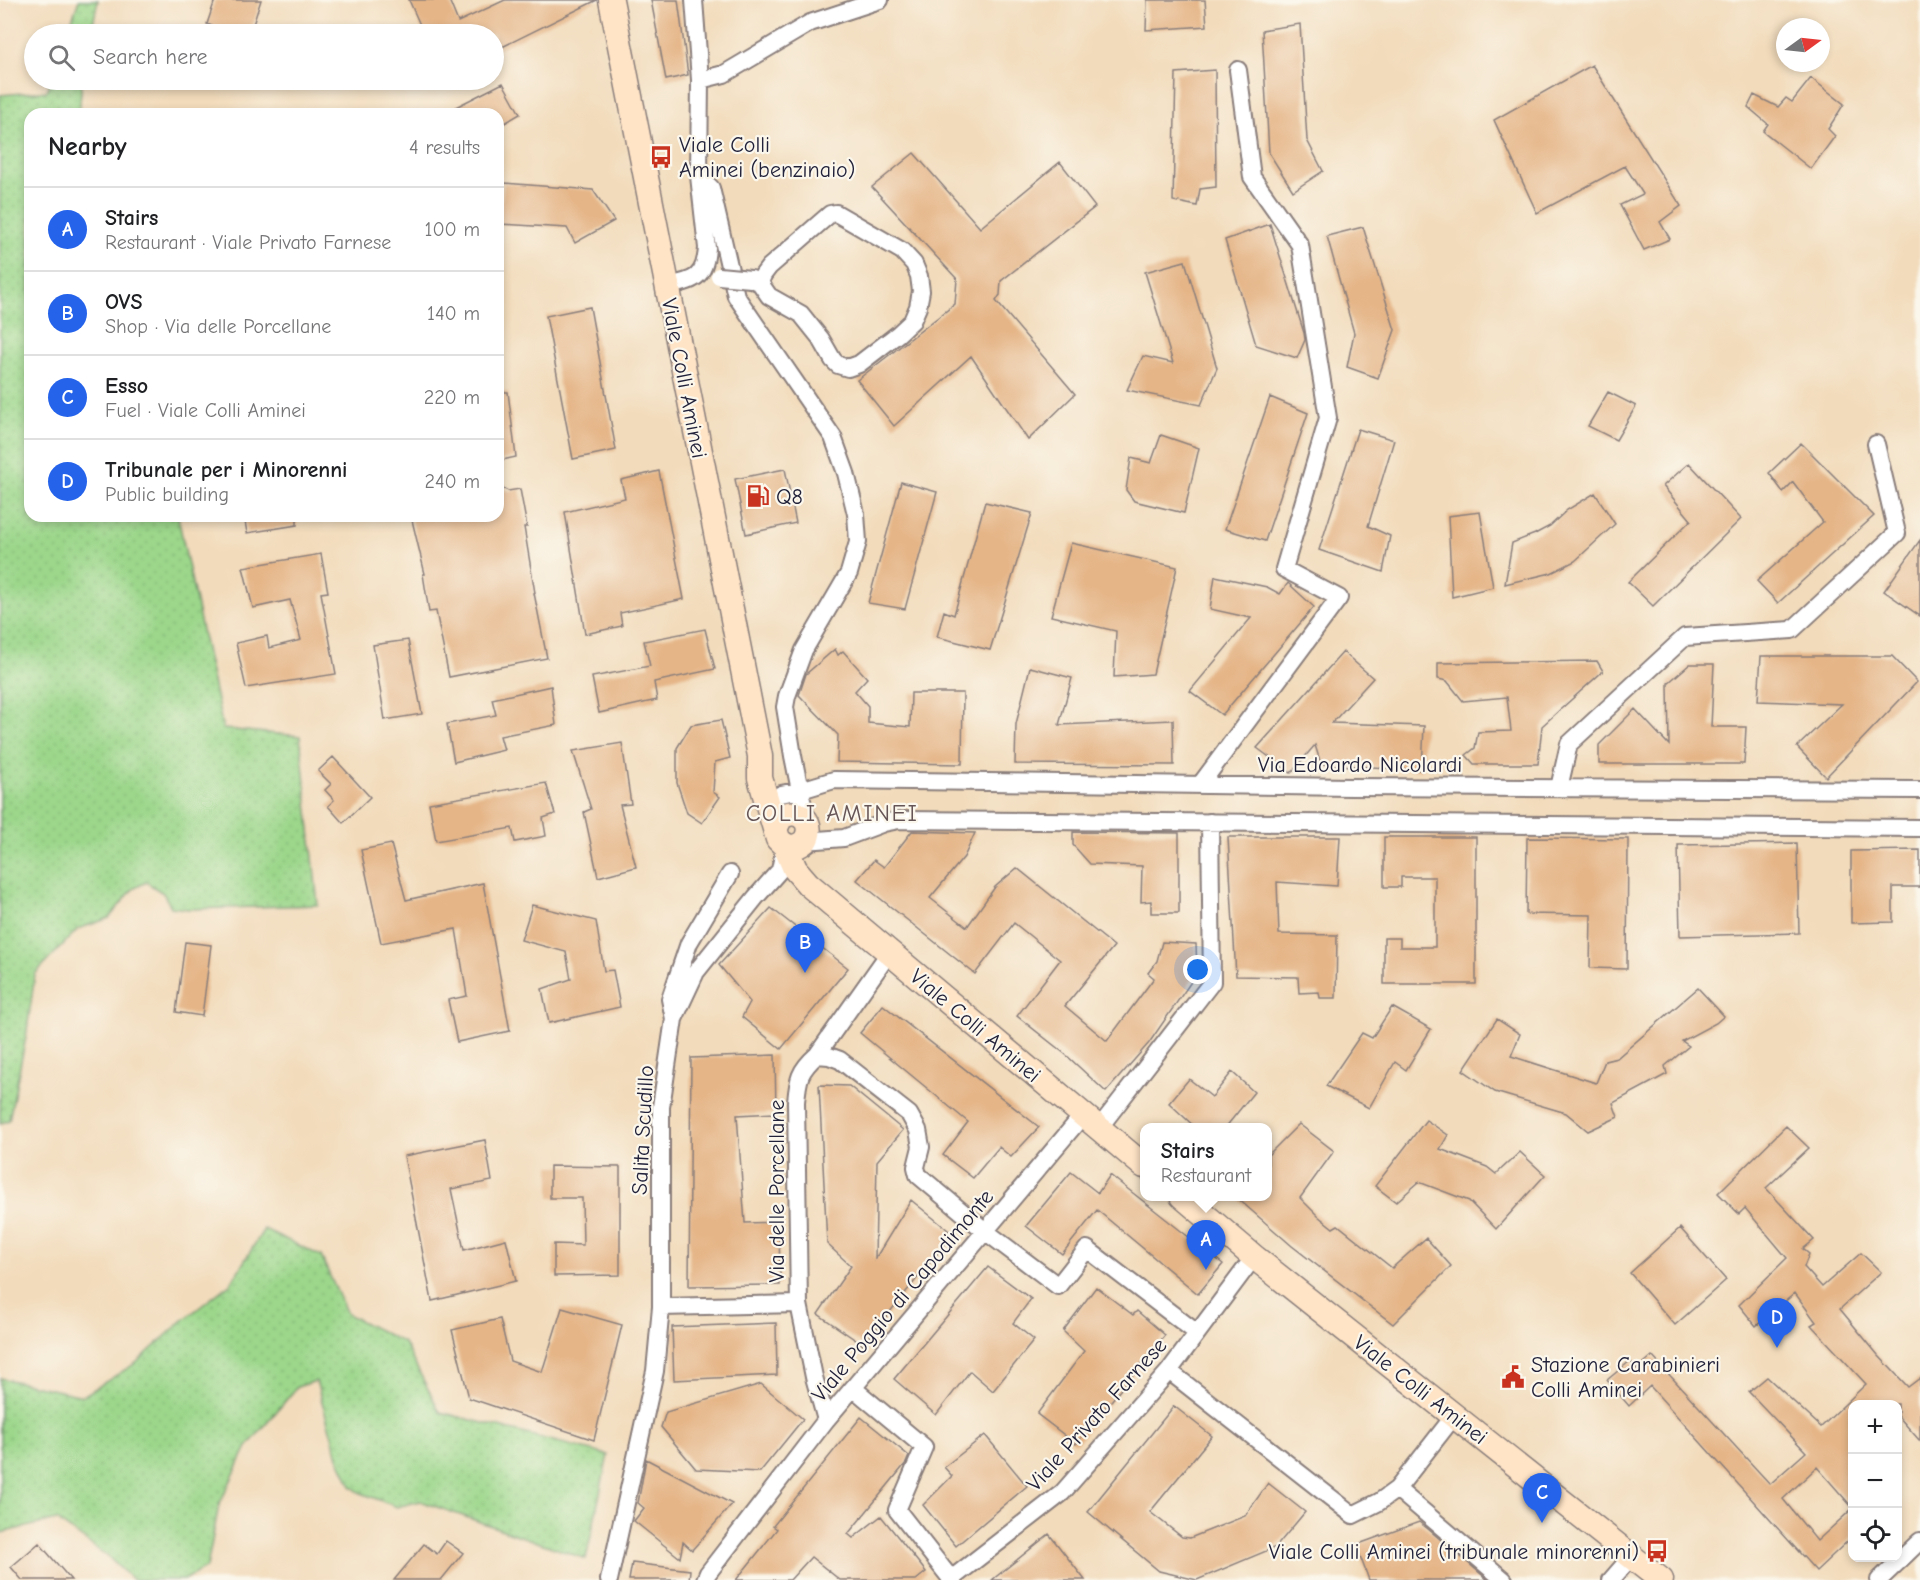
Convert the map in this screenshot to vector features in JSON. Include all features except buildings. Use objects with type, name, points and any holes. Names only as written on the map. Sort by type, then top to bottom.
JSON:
[{"type":"main road","name":"Viale Colli Aminei","points":[[611,0],[760,756],[760,778],[793,819]]},
{"type":"main road","name":"Viale Colli Aminei","points":[[760,756],[793,819],[795,869],[808,884],[1140,1163]]},
{"type":"main road","name":"Viale Colli Aminei","points":[[1187,1201],[1661,1580]]},
{"type":"street","points":[[667,286],[684,283],[701,273],[707,248],[699,176],[700,80],[694,0]]},
{"type":"street","points":[[700,80],[724,74],[810,23],[880,0]]},
{"type":"street","points":[[1200,785],[1339,598],[1284,569],[1328,417],[1300,246],[1252,177],[1238,69]]},
{"type":"street","points":[[699,176],[711,188],[736,296],[833,436],[846,473],[856,514],[858,542],[849,573],[804,650],[787,696],[785,707],[793,756],[793,819],[844,838],[884,823],[899,820],[1920,828]]},
{"type":"street","points":[[701,273],[756,281],[769,296],[801,314],[821,339],[832,360],[848,368],[860,364],[912,321],[921,291],[920,276],[914,264],[902,251],[836,213],[830,214],[756,281]]},
{"type":"street","points":[[1559,788],[1569,744],[1684,637],[1792,630],[1897,533],[1876,444]]},
{"type":"street","name":"Via Edoardo Nicolardi","points":[[793,819],[834,780],[1920,790]]},
{"type":"street","name":"Salita Scudillo","points":[[609,1580],[655,1371],[661,1307],[661,1107],[674,1019],[696,972],[780,870],[793,819]]},
{"type":"street","name":"Viale Poggio di Capodimonte","points":[[705,1580],[708,1573],[826,1420],[985,1231],[1091,1122],[1212,982],[1210,822]]},
{"type":"street","points":[[674,1019],[670,999],[689,943],[730,874]]},
{"type":"street","name":"Via delle Porcellane","points":[[826,1420],[814,1377],[799,1304],[796,1102],[799,1077],[889,953]]},
{"type":"street","points":[[816,1055],[840,1060],[909,1114],[918,1130],[921,1148],[916,1167],[918,1175],[985,1231],[1058,1286],[1087,1249],[1197,1333]]},
{"type":"street","name":"Viale Privato Farnese","points":[[951,1580],[1062,1493],[1169,1371],[1254,1257]]},
{"type":"street","points":[[661,1307],[799,1304]]},
{"type":"street","points":[[1169,1371],[1353,1515],[1379,1502],[1397,1489],[1454,1416]]},
{"type":"street","points":[[853,1388],[924,1447],[897,1510],[951,1580]]},
{"type":"street","points":[[1397,1489],[1504,1580]]},
{"type":"street","points":[[1879,1580],[1920,1541]]},
{"type":"street","points":[[1611,1580],[1631,1557]]},
{"type":"green space","points":[[79,0],[98,0],[93,24],[71,24]]},
{"type":"green space","points":[[81,90],[80,108],[24,108],[24,522],[179,522],[223,729],[300,736],[318,905],[189,909],[171,907],[163,893],[146,882],[133,889],[109,918],[78,929],[35,974],[26,1037],[9,1120],[0,1124],[0,95]]},
{"type":"green space","points":[[264,1229],[321,1256],[347,1314],[404,1343],[440,1412],[608,1455],[586,1559],[420,1501],[397,1507],[359,1492],[351,1486],[338,1457],[316,1381],[297,1387],[247,1447],[219,1505],[207,1567],[184,1580],[133,1580],[107,1556],[56,1520],[0,1533],[0,1378],[83,1396],[136,1363],[182,1321],[231,1283]]},
{"type":"place","name":"Viale Colli Aminei (benzinaio)","points":[[661,157]]},
{"type":"place","name":"Q8","points":[[758,496]]},
{"type":"place","name":"OVS","points":[[805,973]]},
{"type":"place","name":"Stairs","points":[[1206,1270]]},
{"type":"place","name":"Tribunale per i Minorenni","points":[[1777,1348]]},
{"type":"place","name":"Stazione Carabinieri Colli Aminei","points":[[1513,1377]]},
{"type":"place","name":"Esso","points":[[1542,1523]]},
{"type":"place","name":"Viale Colli Aminei (tribunale minorenni)","points":[[1657,1551]]},
{"type":"district","name":"COLLI AMINEI","points":[[832,813]]}]
